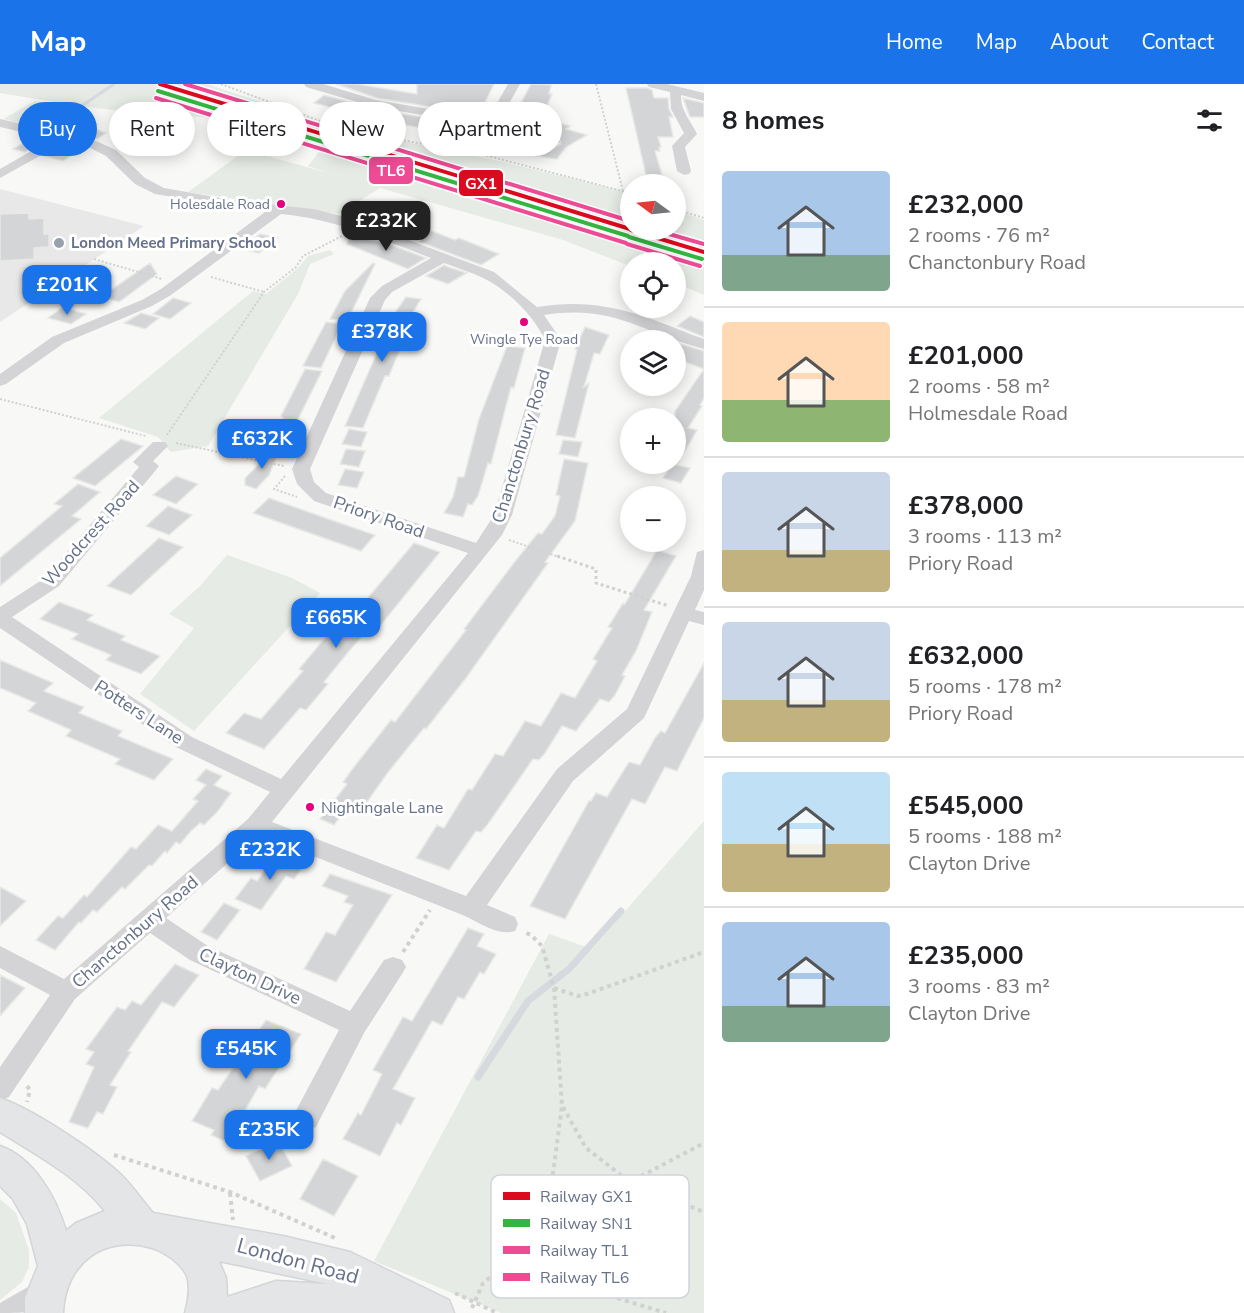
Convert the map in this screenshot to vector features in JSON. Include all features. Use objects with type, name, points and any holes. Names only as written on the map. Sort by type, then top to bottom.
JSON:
[{"type":"main road","points":[[14,1112],[52,1145],[105,1183],[156,1231],[192,1250],[206,1272],[207,1303],[204,1313]]},
{"type":"main road","points":[[0,1162],[26,1187],[44,1220],[49,1290]]},
{"type":"main road","name":"London Road","points":[[49,1290],[72,1248],[92,1234],[116,1226],[282,1253],[354,1272],[445,1305]]},
{"type":"main road","name":"London Road","points":[[234,1313],[276,1300],[445,1305]]},
{"type":"street","points":[[310,84],[374,103],[418,110]]},
{"type":"street","points":[[504,102],[514,84]]},
{"type":"street","points":[[665,87],[704,97]]},
{"type":"street","points":[[665,87],[674,98],[679,115],[691,134],[678,146],[684,171]]},
{"type":"street","name":"Chanctonbury Road","points":[[0,123],[18,127]]},
{"type":"street","name":"Chanctonbury Road","points":[[6,1080],[66,992],[256,825],[493,535],[503,515],[553,340],[550,331],[532,312],[502,283],[489,275],[354,224],[313,213],[232,204],[160,191],[140,181],[111,153],[97,146]]},
{"type":"street","points":[[0,174],[31,156]]},
{"type":"street","points":[[0,381],[58,340],[147,303],[178,284],[278,209]]},
{"type":"street","name":"Priory Road","points":[[442,258],[387,289],[378,298],[301,469],[306,484],[320,497],[481,551]]},
{"type":"street","points":[[532,312],[569,307],[593,308],[614,312],[704,344]]},
{"type":"street","name":"Woodcrest Road","points":[[0,618],[52,582],[150,466],[142,462],[159,446]]},
{"type":"street","points":[[471,908],[565,775],[636,713],[691,614],[704,556]]},
{"type":"street","name":"Potters Lane","points":[[0,618],[184,742],[285,790]]},
{"type":"street","points":[[256,825],[471,908],[506,924]]},
{"type":"street","name":"Clayton Drive","points":[[148,920],[199,953],[356,1025]]},
{"type":"street","points":[[0,956],[66,992]]},
{"type":"street","points":[[306,1118],[356,1025],[393,967]]},
{"type":"street","points":[[11,1313],[49,1290]]},
{"type":"path","points":[[221,84],[339,128],[492,157],[620,190]]},
{"type":"path","points":[[596,84],[620,179]]},
{"type":"path","points":[[686,213],[704,219]]},
{"type":"path","points":[[159,446],[264,292],[296,267],[303,256],[351,232],[349,228],[354,224]]},
{"type":"path","points":[[94,259],[178,284]]},
{"type":"path","points":[[194,272],[264,292]]},
{"type":"path","points":[[493,535],[596,569],[596,583],[691,614]]},
{"type":"path","points":[[393,967],[440,896]]},
{"type":"path","points":[[506,924],[531,935],[542,946],[553,987],[562,1106],[553,1175]]},
{"type":"path","points":[[553,987],[578,996],[587,994],[704,952]]},
{"type":"path","points":[[6,1080],[30,1090],[27,1103],[14,1112]]},
{"type":"path","points":[[562,1106],[586,1148],[621,1175]]},
{"type":"path","points":[[643,1175],[704,1143]]},
{"type":"path","points":[[106,1152],[230,1192],[339,1239]]},
{"type":"path","points":[[230,1192],[235,1229]]},
{"type":"path","points":[[689,1206],[704,1212]]},
{"type":"path","points":[[474,1302],[483,1284],[491,1277]]},
{"type":"path","points":[[617,1298],[666,1313]]},
{"type":"path","points":[[445,1305],[474,1302]]},
{"type":"path","points":[[445,1305],[474,1302],[497,1313]]},
{"type":"shaded area","points":[[0,84],[207,84],[261,102],[207,102],[207,118],[195,117],[195,102],[109,102],[109,109],[97,108],[97,102],[58,102],[0,93]]},
{"type":"shaded area","points":[[18,111],[18,123],[3,119]]},
{"type":"shaded area","points":[[307,118],[319,122],[319,143],[307,138]]},
{"type":"shaded area","points":[[406,142],[418,144],[418,156],[475,156],[620,191],[620,240],[686,240],[686,214],[704,220],[704,295],[686,288],[686,252],[620,252],[620,262],[563,240],[380,188],[338,214],[188,192],[238,156],[267,156],[328,173],[308,166],[319,152],[319,156],[406,156]]},
{"type":"shaded area","name":"London Meed Primary School","points":[[0,189],[144,226],[0,322]]},
{"type":"shaded area","points":[[330,250],[334,254],[310,264],[298,294],[208,446],[171,452],[158,437],[99,418],[253,291],[266,294],[298,268],[308,256]]},
{"type":"shaded area","points":[[227,555],[292,578],[320,593],[194,731],[140,694],[194,628],[169,614],[200,586]]},
{"type":"shaded area","points":[[704,821],[704,1313],[501,1313],[374,1261],[549,934],[592,949]]},
{"type":"shaded area","points":[[0,1199],[16,1213],[29,1250],[29,1267],[22,1282],[0,1300]]},
{"type":"building","points":[[336,84],[357,84],[417,94],[417,84],[494,84],[485,102],[418,102],[418,105],[377,98]]},
{"type":"building","points":[[531,84],[551,85],[549,94],[552,94],[549,102],[522,102]]},
{"type":"building","points":[[626,88],[647,88],[652,90],[654,98],[668,98],[669,109],[673,117],[669,117],[673,137],[658,137],[661,147],[659,147],[660,151],[655,151],[662,174],[646,174]]},
{"type":"building","points":[[324,95],[349,102],[319,102],[319,104],[314,103]]},
{"type":"building","points":[[683,98],[704,103],[704,117],[690,117]]},
{"type":"building","points":[[406,114],[418,116],[418,127],[406,125]]},
{"type":"building","points":[[562,124],[570,126],[566,129],[587,135],[566,147],[562,152]]},
{"type":"building","points":[[97,130],[106,133],[97,139]]},
{"type":"building","points":[[44,156],[70,156],[63,161]]},
{"type":"building","points":[[535,156],[559,156],[557,159]]},
{"type":"building","name":"London Meed Primary School","points":[[29,213],[29,219],[44,218],[44,234],[49,234],[49,247],[34,248],[34,259],[0,261],[0,214]]},
{"type":"building","points":[[424,228],[455,240],[459,238],[499,254],[481,265],[420,242]]},
{"type":"building","points":[[260,234],[278,238],[259,253],[241,249]]},
{"type":"building","points":[[350,235],[394,246],[426,258],[408,269],[347,244]]},
{"type":"building","points":[[150,263],[157,274],[119,302],[101,297]]},
{"type":"building","points":[[373,263],[375,264],[347,321],[330,319],[345,291]]},
{"type":"building","points":[[444,265],[467,273],[448,284],[426,276]]},
{"type":"building","points":[[406,297],[421,299],[402,331],[407,332],[389,376],[385,376],[363,428],[345,426],[394,314]]},
{"type":"building","points":[[173,298],[191,303],[170,319],[153,314]]},
{"type":"building","points":[[63,307],[86,314],[71,324],[48,318]]},
{"type":"building","points":[[141,313],[159,318],[145,329],[124,323]]},
{"type":"building","points":[[690,316],[704,322],[704,337],[677,326]]},
{"type":"building","points":[[326,322],[342,324],[321,368],[303,366]]},
{"type":"building","points":[[585,327],[609,335],[600,354],[594,353],[584,387],[589,383],[575,438],[556,435],[577,350],[575,349]]},
{"type":"building","points":[[686,345],[704,351],[704,369],[686,362]]},
{"type":"building","points":[[507,346],[525,348],[514,388],[511,387],[491,464],[488,463],[478,496],[472,505],[468,504],[463,517],[444,513],[453,497],[458,477],[464,477],[479,419]]},
{"type":"building","points":[[305,369],[322,371],[293,429],[281,416]]},
{"type":"building","points":[[704,369],[704,398],[700,405],[702,406],[688,428],[697,430],[686,449],[686,408],[677,408]]},
{"type":"building","points":[[349,429],[367,432],[361,447],[342,444]]},
{"type":"building","points":[[121,439],[143,446],[95,486],[73,478]]},
{"type":"building","points":[[284,440],[269,475],[256,489],[245,485],[245,478]]},
{"type":"building","points":[[563,440],[582,442],[578,457],[559,454]]},
{"type":"building","points":[[346,449],[365,451],[359,467],[340,464]]},
{"type":"building","points":[[564,459],[588,463],[575,521],[545,562],[548,563],[466,678],[389,771],[362,809],[351,802],[334,825],[320,819],[347,784],[343,782],[354,767],[391,720],[395,722],[466,630],[464,629],[513,564],[538,533],[542,534],[555,516],[560,496],[556,495]]},
{"type":"building","points":[[686,467],[690,468],[681,483],[663,478],[666,474],[686,474]]},
{"type":"building","points":[[345,469],[364,472],[357,488],[338,485]]},
{"type":"building","points":[[176,476],[198,484],[176,504],[153,495]]},
{"type":"building","points":[[78,484],[100,492],[72,516],[81,519],[0,586],[0,558],[62,506],[54,504]]},
{"type":"building","points":[[269,498],[375,535],[361,551],[253,513]]},
{"type":"building","points":[[168,506],[192,515],[169,535],[146,526]]},
{"type":"building","points":[[159,538],[183,547],[131,595],[107,586]]},
{"type":"building","points":[[414,543],[440,552],[380,626],[373,624],[349,651],[324,682],[328,684],[306,710],[300,708],[264,749],[226,733],[244,713],[261,719],[303,671],[299,669],[320,644],[345,617],[350,619]]},
{"type":"building","points":[[656,552],[676,556],[644,610],[652,612],[636,651],[622,675],[625,676],[609,702],[600,699],[576,731],[562,726],[545,753],[539,760],[533,759],[488,824],[481,832],[476,831],[449,870],[416,858],[437,825],[444,828],[468,789],[472,790],[495,754],[503,756],[525,721],[541,726],[561,693],[575,698],[597,661],[593,659],[612,628],[608,627],[623,603],[625,604]]},
{"type":"building","points":[[59,602],[93,615],[87,620],[125,636],[121,640],[160,656],[141,674],[106,660],[111,655],[72,639],[78,634],[40,619]]},
{"type":"building","points":[[0,660],[53,683],[44,691],[84,707],[79,713],[122,731],[118,736],[173,759],[154,780],[115,764],[120,759],[66,736],[71,730],[28,711],[36,703],[0,688]]},
{"type":"building","points":[[704,663],[704,718],[677,771],[665,767],[645,804],[632,799],[565,919],[530,906],[589,801],[596,793],[607,797],[629,762],[640,765],[655,738],[661,731],[665,733]]},
{"type":"building","points":[[206,769],[222,776],[214,785],[231,793],[218,811],[204,825],[200,823],[180,844],[176,842],[167,853],[165,851],[152,866],[149,865],[125,889],[122,887],[97,912],[93,910],[81,923],[79,922],[55,950],[36,940],[58,916],[63,918],[84,895],[87,897],[131,847],[136,849],[158,825],[172,831],[198,801],[193,799],[206,785],[196,780]]},
{"type":"building","points":[[279,852],[306,863],[294,879],[286,876],[261,910],[235,899],[251,878],[257,881]]},
{"type":"building","points":[[330,874],[392,895],[336,982],[304,969],[326,932],[335,935],[353,905],[344,902],[348,896],[322,886]]},
{"type":"building","points":[[0,887],[26,901],[0,926]]},
{"type":"building","points":[[224,903],[240,910],[217,940],[201,932]]},
{"type":"building","points":[[468,928],[484,934],[477,946],[496,954],[484,974],[480,972],[464,999],[458,997],[442,1025],[432,1021],[393,1089],[415,1098],[401,1125],[397,1123],[380,1156],[343,1139],[358,1113],[361,1115],[382,1074],[373,1070],[403,1017],[412,1021]]},
{"type":"building","points":[[175,964],[199,975],[174,1007],[162,1002],[128,1051],[131,1052],[110,1085],[117,1087],[103,1114],[97,1112],[88,1128],[69,1122],[94,1067],[86,1064],[94,1052],[86,1049],[117,1007],[125,1010],[132,1001],[141,1005]]},
{"type":"building","points":[[0,975],[25,988],[0,1016]]},
{"type":"building","points":[[266,1020],[301,1034],[265,1089],[259,1086],[227,1142],[211,1135],[214,1130],[192,1121],[212,1088],[218,1090]]},
{"type":"building","points":[[278,1141],[292,1166],[260,1181],[246,1156]]},
{"type":"building","points":[[323,1159],[358,1176],[334,1216],[300,1199]]},
{"type":"waterway","points":[[87,102],[114,84]]},
{"type":"waterway","points":[[478,1077],[528,1001],[569,969],[621,911]]},
{"type":"rail line","name":"GX1","points":[[160,84],[620,226]]},
{"type":"rail line","name":"TL1","points":[[185,84],[620,218]]},
{"type":"rail line","name":"SN1","points":[[158,91],[620,234]]},
{"type":"rail line","name":"TL6","points":[[156,98],[626,243]]},
{"type":"rail line","name":"TL1","points":[[686,239],[704,244]]},
{"type":"rail line","name":"SN1","points":[[639,240],[702,259]]},
{"type":"rail line","name":"GX1","points":[[664,240],[704,252]]},
{"type":"rail line","name":"TL6","points":[[627,244],[700,266]]},
{"type":"place","name":"Holesdale Road","points":[[281,204]]},
{"type":"place","name":"London Meed Primary School","points":[[59,243]]},
{"type":"place","name":"Wingle Tye Road","points":[[524,322]]},
{"type":"place","name":"Nightingale Lane","points":[[310,807]]}]
